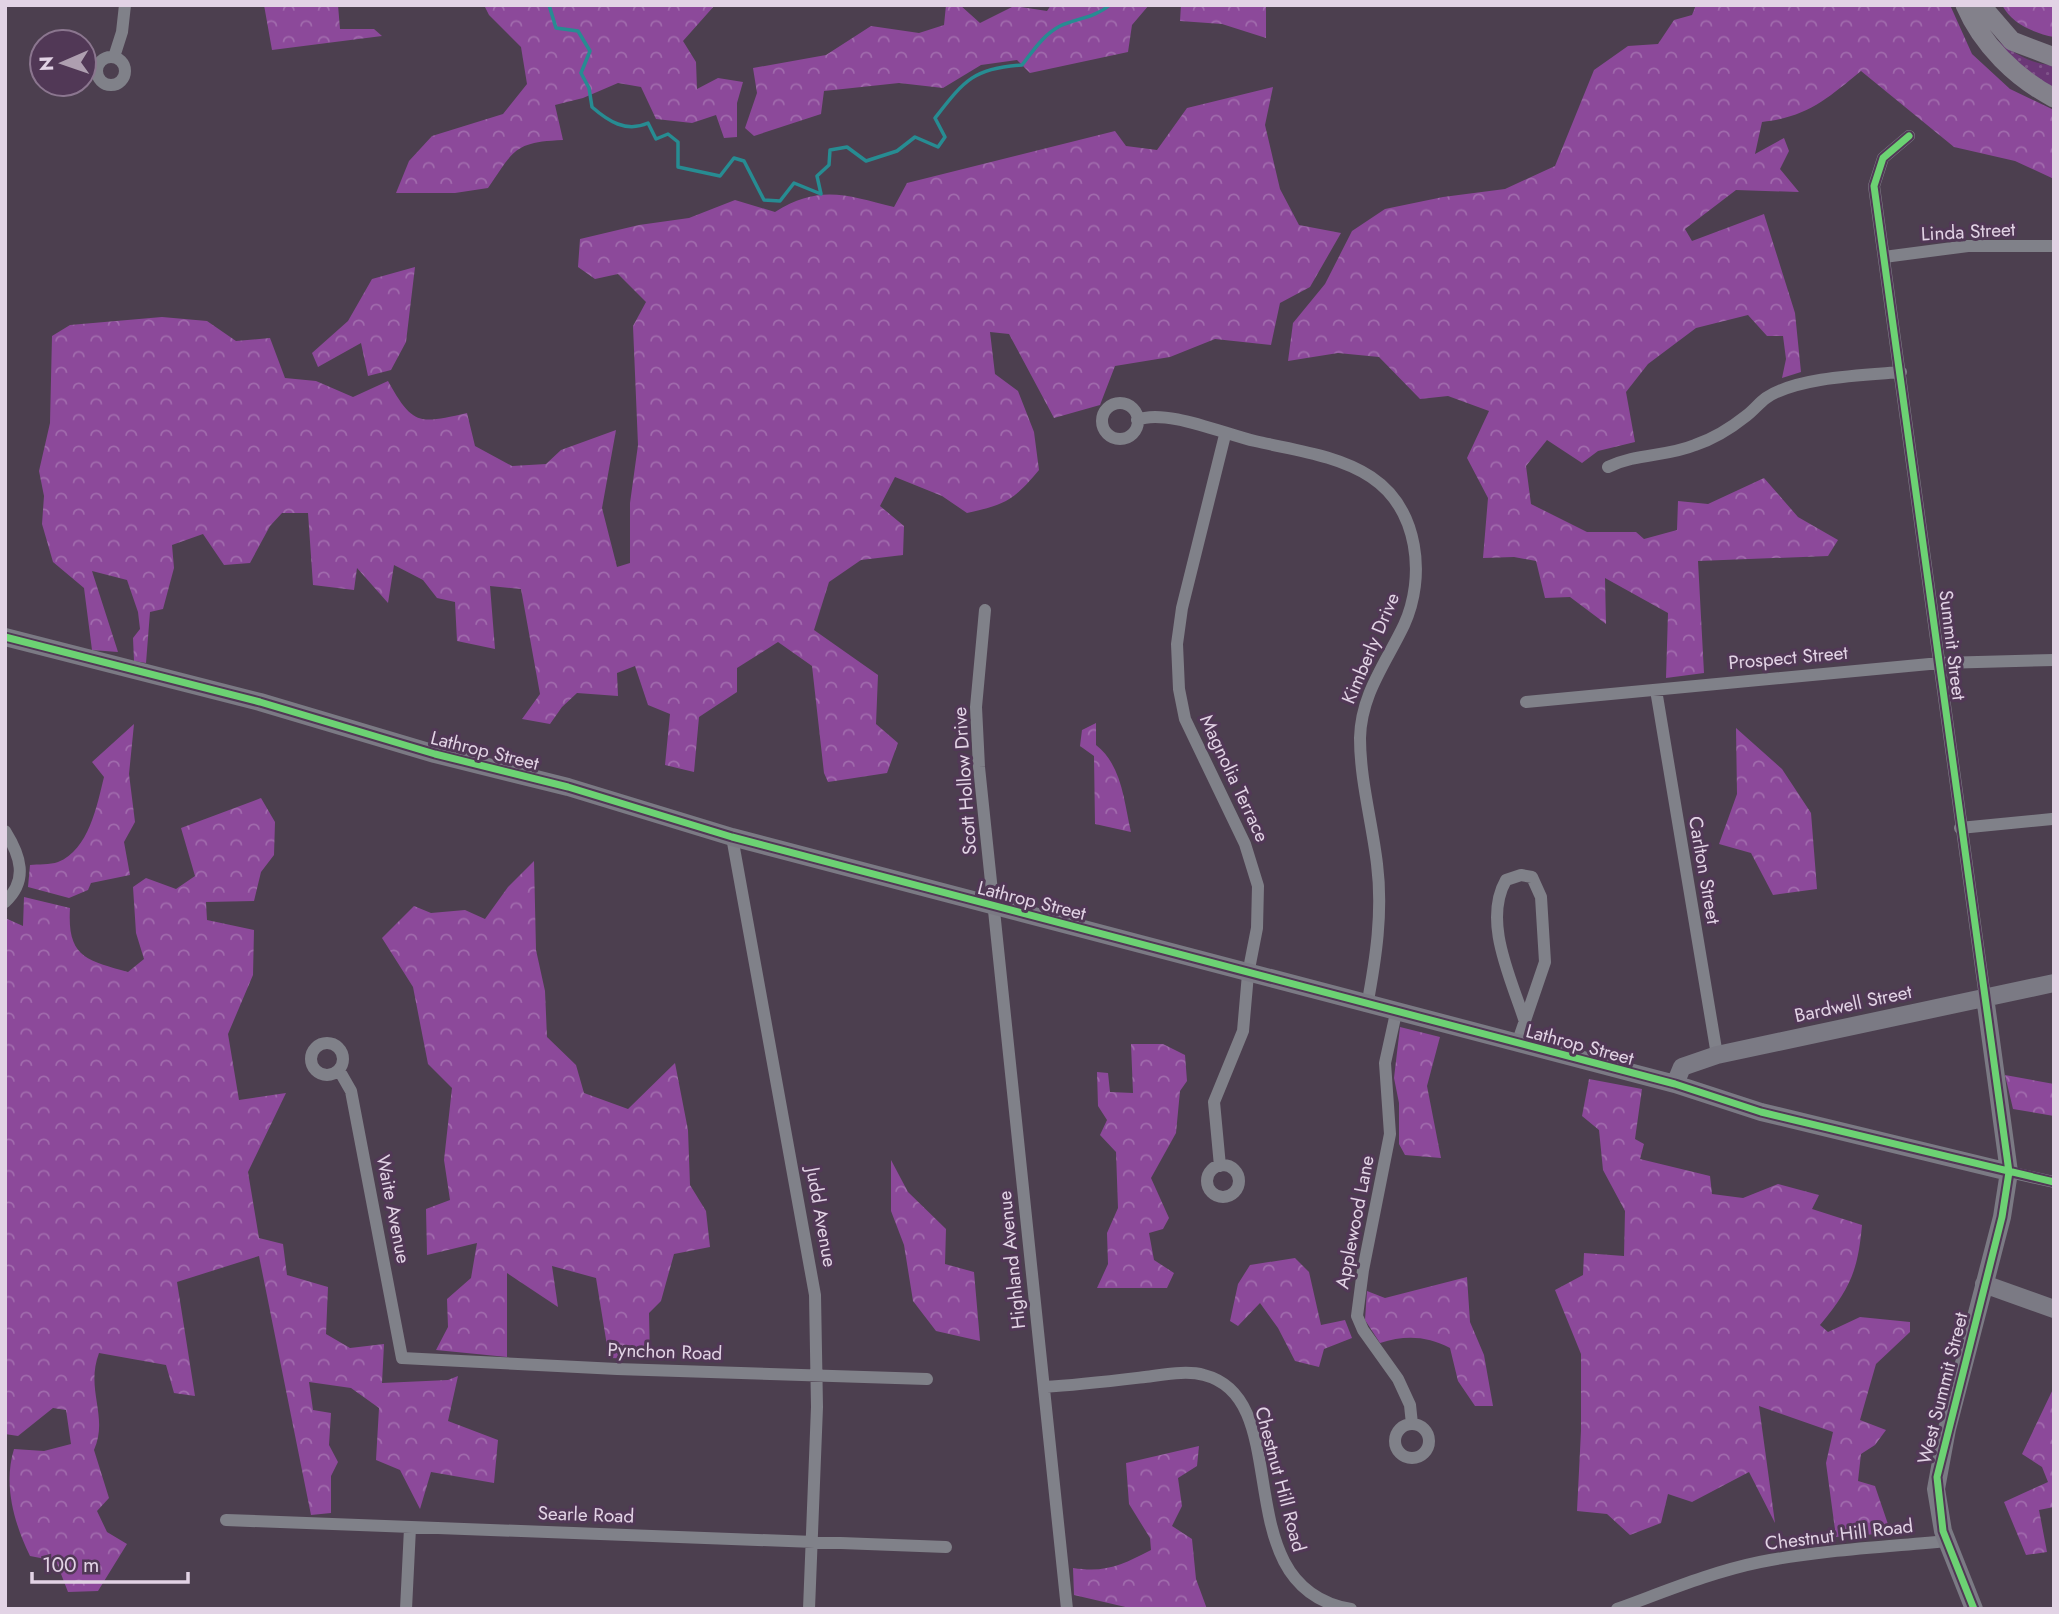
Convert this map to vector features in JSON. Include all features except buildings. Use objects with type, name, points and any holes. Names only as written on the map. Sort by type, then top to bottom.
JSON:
[{"type":"main road","points":[[1965,5],[1976,25],[2007,65],[2054,97]]},
{"type":"main road","points":[[1981,5],[1998,30],[2011,41],[2054,57]]},
{"type":"street","points":[[114,57],[122,32],[125,5]]},
{"type":"street","name":"Summit Street","points":[[1909,136],[1892,149],[1877,171],[1874,186],[2008,1172]]},
{"type":"street","name":"Linda Street","points":[[1884,257],[1968,246],[2054,246]]},
{"type":"street","points":[[1608,467],[1635,455],[1676,452],[1698,444],[1747,416],[1766,398],[1786,388],[1832,378],[1901,372]]},
{"type":"street","name":"Kimberly Drive","points":[[1137,420],[1148,415],[1162,416],[1225,435],[1315,454],[1373,478],[1403,513],[1415,548],[1417,575],[1412,603],[1367,696],[1361,718],[1361,755],[1377,864],[1380,908],[1367,1006]]},
{"type":"street","name":"Magnolia Terrace","points":[[1220,1166],[1214,1102],[1243,1031],[1248,974],[1259,904],[1254,864],[1185,719],[1177,644],[1182,608],[1225,435]]},
{"type":"street","name":"Scott Hollow Drive","points":[[985,610],[976,735],[993,907]]},
{"type":"street","name":"Lathrop Street","points":[[5,637],[260,702],[435,754],[568,788],[732,837],[993,907],[1675,1084],[1761,1112],[2054,1182]]},
{"type":"street","name":"Prospect Street","points":[[1526,702],[1940,663],[2054,660]]},
{"type":"street","name":"Carlton Street","points":[[1656,691],[1717,1055]]},
{"type":"street","points":[[1960,828],[2052,819]]},
{"type":"street","points":[[5,831],[16,849],[22,869],[12,896],[5,902]]},
{"type":"street","name":"Judd Avenue","points":[[732,837],[812,1269],[817,1374],[809,1609]]},
{"type":"street","points":[[1517,1044],[1525,1022],[1545,962],[1541,897],[1534,880],[1521,875],[1506,880],[1497,900],[1503,958],[1525,1022]]},
{"type":"street","name":"Highland Avenue","points":[[993,907],[1068,1609]]},
{"type":"street","name":"Bardwell Street","points":[[1675,1084],[1682,1068],[1717,1055],[2054,983]]},
{"type":"street","name":"Applewood Lane","points":[[1396,1013],[1385,1063],[1390,1133],[1363,1270],[1357,1316],[1363,1330],[1398,1379],[1410,1405],[1412,1424]]},
{"type":"street","name":"Waite Avenue","points":[[339,1070],[351,1091],[402,1358]]},
{"type":"street","name":"West Summit Street","points":[[1973,1609],[1941,1520],[1937,1477],[2003,1217],[2008,1172]]},
{"type":"street","points":[[1984,1284],[2054,1309]]},
{"type":"street","name":"Pynchon Road","points":[[402,1358],[617,1369],[927,1378]]},
{"type":"street","name":"Chestnut Hill Road","points":[[1044,1387],[1176,1374],[1201,1374],[1219,1380],[1244,1408],[1282,1560],[1307,1591],[1320,1600],[1352,1609]]},
{"type":"street","name":"Searle Road","points":[[226,1520],[946,1547]]},
{"type":"street","points":[[406,1609],[410,1528]]},
{"type":"street","name":"Chestnut Hill Road","points":[[1617,1609],[1709,1575],[1759,1563],[1828,1551],[1948,1541]]},
{"type":"shaded area","points":[[1991,35],[2020,56],[2054,65],[2054,90],[2031,77]]},
{"type":"green space","points":[[264,5],[338,5],[340,29],[374,29],[382,36],[272,50]]},
{"type":"green space","points":[[484,5],[715,5],[683,41],[696,62],[697,89],[718,78],[743,82],[737,103],[737,137],[724,138],[716,115],[692,123],[656,119],[641,87],[618,83],[583,98],[555,105],[563,140],[534,143],[517,150],[488,188],[455,193],[396,193],[409,161],[432,136],[503,114],[527,84],[521,47],[489,15]]},
{"type":"green space","points":[[946,5],[960,5],[980,23],[1014,6],[1047,11],[1051,5],[1149,5],[1132,25],[1128,52],[1030,73],[1017,60],[981,65],[943,88],[899,83],[824,91],[821,114],[754,136],[745,128],[757,93],[753,68],[826,55],[871,26],[919,33],[944,25]]},
{"type":"green space","points":[[1181,5],[1266,5],[1266,38],[1222,24],[1180,21]]},
{"type":"green space","points":[[1696,5],[1950,5],[1972,54],[2010,89],[2054,110],[2054,179],[2015,161],[1954,147],[1861,71],[1816,105],[1792,116],[1762,122],[1755,154],[1784,138],[1789,151],[1780,169],[1799,192],[1736,190],[1685,229],[1692,241],[1764,214],[1795,313],[1801,372],[1782,378],[1786,359],[1783,336],[1767,336],[1748,315],[1696,328],[1648,364],[1626,392],[1635,442],[1598,451],[1582,463],[1547,440],[1526,466],[1531,504],[1587,532],[1636,532],[1644,539],[1677,530],[1678,501],[1708,504],[1764,478],[1798,517],[1838,540],[1828,556],[1698,561],[1704,673],[1666,678],[1668,613],[1605,578],[1606,624],[1570,597],[1545,598],[1536,561],[1514,557],[1483,558],[1488,498],[1467,458],[1489,411],[1448,396],[1420,399],[1379,357],[1338,353],[1288,361],[1293,323],[1325,284],[1352,231],[1385,209],[1443,197],[1505,189],[1555,166],[1594,70],[1628,46],[1658,44],[1674,20],[1692,15]]},
{"type":"green space","points":[[2002,5],[2054,5],[2054,37],[2024,27],[2006,12]]},
{"type":"green space","points":[[1273,87],[1265,125],[1280,189],[1299,225],[1341,233],[1310,287],[1280,303],[1271,345],[1215,339],[1170,357],[1115,366],[1100,405],[1054,418],[1009,334],[990,332],[995,374],[1018,391],[1034,432],[1039,470],[1008,500],[967,513],[942,496],[895,477],[880,506],[904,526],[903,555],[861,560],[829,582],[814,630],[878,675],[876,724],[898,743],[887,773],[828,782],[824,773],[812,666],[778,642],[737,668],[737,692],[699,717],[694,772],[665,765],[670,714],[648,705],[635,666],[617,673],[618,696],[577,693],[562,707],[550,724],[522,719],[540,694],[521,589],[490,586],[495,649],[457,641],[455,602],[437,598],[423,580],[394,565],[388,603],[357,568],[354,590],[313,585],[308,513],[282,513],[270,526],[250,563],[224,565],[203,534],[172,545],[174,568],[163,609],[150,612],[146,663],[134,661],[133,638],[140,629],[138,612],[127,580],[92,571],[118,652],[92,650],[84,588],[53,562],[42,524],[44,496],[39,471],[50,423],[52,336],[70,325],[162,317],[207,321],[236,341],[270,338],[285,378],[316,381],[353,397],[388,381],[404,407],[419,418],[438,419],[467,413],[475,446],[512,466],[546,464],[561,450],[616,430],[602,508],[617,567],[630,563],[630,503],[638,445],[633,326],[646,302],[618,274],[595,279],[578,267],[580,239],[639,225],[689,218],[735,200],[775,212],[791,203],[820,195],[847,196],[894,207],[907,183],[1115,131],[1126,146],[1157,150],[1187,108]]},
{"type":"green space","points":[[415,267],[406,342],[391,370],[368,376],[361,343],[318,367],[312,353],[348,321],[372,279]]},
{"type":"green space","points":[[1096,723],[1096,745],[1105,753],[1117,773],[1131,832],[1095,824],[1094,756],[1080,746],[1082,730]]},
{"type":"green space","points":[[134,724],[129,774],[135,822],[124,842],[130,875],[91,883],[88,890],[69,898],[28,887],[30,865],[58,862],[77,848],[95,813],[104,777],[92,762]]},
{"type":"green space","points":[[1736,728],[1782,769],[1811,813],[1817,889],[1773,895],[1751,853],[1719,844],[1737,794]]},
{"type":"green space","points":[[261,798],[275,822],[274,855],[261,872],[254,901],[206,902],[207,920],[254,930],[253,975],[228,1034],[239,1100],[286,1093],[248,1172],[259,1238],[283,1244],[287,1275],[328,1287],[326,1334],[350,1348],[384,1344],[382,1383],[448,1380],[458,1376],[448,1421],[498,1440],[494,1483],[431,1472],[420,1509],[400,1470],[376,1460],[379,1408],[351,1388],[309,1382],[313,1410],[331,1413],[329,1445],[338,1462],[331,1476],[331,1513],[311,1515],[259,1256],[177,1282],[195,1396],[174,1393],[166,1365],[99,1353],[94,1379],[99,1426],[94,1450],[109,1498],[97,1511],[107,1532],[127,1544],[98,1591],[68,1592],[56,1561],[30,1556],[15,1517],[10,1490],[14,1449],[44,1451],[71,1444],[66,1410],[53,1408],[18,1436],[5,1434],[5,918],[23,926],[24,897],[70,908],[72,937],[82,954],[101,964],[128,972],[144,959],[136,933],[133,887],[146,878],[176,889],[195,876],[181,828]]},
{"type":"green space","points":[[534,861],[536,950],[545,991],[547,1037],[576,1065],[584,1093],[628,1109],[675,1063],[688,1130],[690,1185],[706,1211],[710,1247],[674,1254],[661,1301],[649,1313],[650,1359],[609,1358],[596,1278],[552,1266],[558,1307],[507,1273],[507,1357],[436,1350],[448,1327],[447,1299],[471,1278],[477,1243],[427,1255],[426,1209],[450,1200],[444,1160],[452,1088],[428,1064],[413,987],[382,938],[414,906],[431,913],[465,910],[485,919],[508,887]]},
{"type":"green space","points":[[1400,1027],[1440,1037],[1427,1086],[1441,1158],[1405,1155],[1399,1144],[1399,1103],[1394,1078]]},
{"type":"green space","points":[[1131,1044],[1163,1044],[1185,1055],[1187,1081],[1180,1091],[1176,1133],[1151,1178],[1169,1218],[1163,1229],[1149,1233],[1154,1260],[1174,1273],[1167,1288],[1097,1288],[1108,1264],[1107,1233],[1118,1208],[1116,1152],[1100,1135],[1107,1120],[1098,1106],[1097,1072],[1108,1073],[1110,1092],[1133,1093]]},
{"type":"green space","points":[[2005,1075],[2054,1084],[2054,1116],[2013,1109]]},
{"type":"green space","points":[[1589,1079],[1642,1089],[1635,1139],[1644,1144],[1640,1159],[1710,1176],[1712,1194],[1743,1198],[1778,1184],[1819,1195],[1812,1209],[1862,1225],[1851,1279],[1839,1301],[1820,1325],[1828,1332],[1860,1317],[1910,1322],[1910,1332],[1876,1364],[1860,1420],[1886,1430],[1875,1445],[1861,1454],[1858,1481],[1875,1486],[1891,1533],[1836,1537],[1826,1463],[1833,1432],[1759,1406],[1775,1523],[1749,1472],[1692,1502],[1668,1494],[1661,1523],[1630,1535],[1607,1514],[1577,1511],[1581,1354],[1555,1290],[1583,1275],[1584,1253],[1624,1256],[1625,1211],[1603,1170],[1599,1130],[1582,1116]]},
{"type":"green space","points":[[891,1160],[908,1192],[946,1229],[945,1264],[974,1272],[980,1341],[936,1331],[913,1301],[904,1245],[891,1211]]},
{"type":"green space","points":[[1295,1258],[1309,1272],[1321,1325],[1345,1320],[1352,1338],[1324,1349],[1319,1367],[1295,1361],[1278,1328],[1260,1303],[1238,1326],[1230,1321],[1238,1284],[1250,1265]]},
{"type":"green space","points":[[1467,1277],[1470,1322],[1484,1355],[1493,1406],[1475,1406],[1458,1381],[1450,1348],[1416,1338],[1380,1343],[1365,1320],[1367,1291],[1385,1298]]},
{"type":"green space","points":[[2054,1387],[2054,1507],[2039,1510],[2047,1552],[2026,1555],[2004,1502],[2048,1482],[2042,1467],[2022,1454]]},
{"type":"green space","points":[[1199,1446],[1197,1466],[1178,1478],[1182,1506],[1172,1526],[1192,1539],[1196,1579],[1207,1609],[1134,1609],[1074,1595],[1073,1568],[1114,1566],[1151,1550],[1150,1538],[1129,1504],[1126,1463]]},
{"type":"waterway","points":[[549,5],[556,28],[578,31],[590,51],[581,73],[589,88],[592,107],[618,124],[632,127],[648,123],[656,139],[668,134],[678,142],[678,167],[720,176],[734,158],[744,161],[764,200],[780,201],[794,183],[821,194],[817,176],[829,165],[830,150],[847,147],[866,161],[897,151],[915,137],[938,147],[945,137],[935,118],[962,86],[992,69],[1022,65],[1048,34],[1060,26],[1098,13],[1110,5]]},
{"type":"cycle path","points":[[1909,136],[1883,158],[1874,186],[2009,1172],[2002,1217],[1937,1477],[1943,1531],[1974,1609]]},
{"type":"cycle path","points":[[5,637],[260,702],[435,754],[568,787],[732,837],[1675,1084],[1761,1112],[2054,1182]]}]
